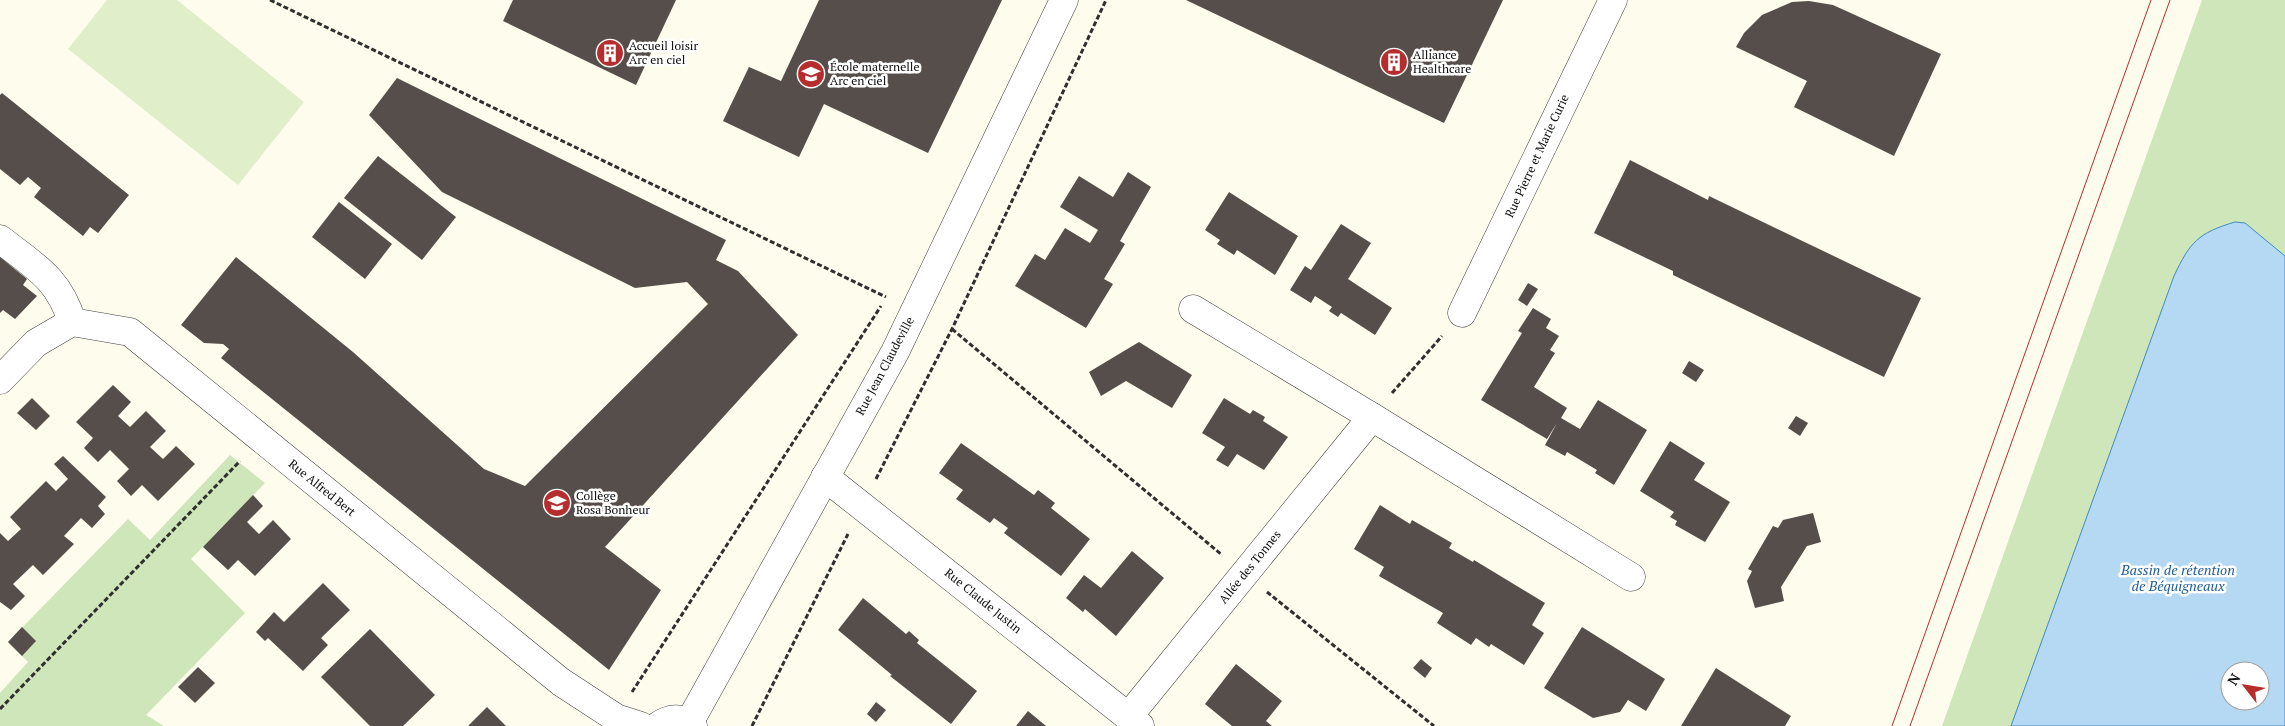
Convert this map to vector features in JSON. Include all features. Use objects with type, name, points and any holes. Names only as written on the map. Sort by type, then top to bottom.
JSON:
[{"type":"street","name":"Rue Jean Claudeville","points":[[691,725],[825,476],[895,352],[1064,0]]},
{"type":"street","name":"Rue Pierre et Marie Curie","points":[[1462,313],[1613,0]]},
{"type":"street","points":[[0,239],[53,282],[67,305],[72,322],[36,343],[0,380]]},
{"type":"street","points":[[1193,309],[1631,577]]},
{"type":"street","name":"Rue Alfred Bert","points":[[72,322],[130,332],[561,682],[628,722]]},
{"type":"street","name":"Allée des Tonnes","points":[[1134,722],[1244,573],[1372,417]]},
{"type":"street","name":"Rue Claude Justin","points":[[825,476],[1134,722]]},
{"type":"street","points":[[658,726],[674,719],[691,725]]},
{"type":"path","points":[[270,0],[886,297],[628,722]]},
{"type":"path","points":[[752,726],[952,329],[1106,0]]},
{"type":"path","points":[[1372,417],[1462,313]]},
{"type":"path","points":[[952,329],[1244,573],[1434,726]]},
{"type":"path","points":[[0,709],[261,439]]},
{"type":"green space","points":[[107,0],[177,0],[304,102],[238,185],[68,49]]},
{"type":"green space","points":[[2202,0],[2285,0],[2285,726],[1942,726]]},
{"type":"green space","points":[[230,455],[265,483],[191,559],[245,613],[146,715],[164,726],[0,726],[0,693],[28,662],[8,642],[128,519],[150,540]]},
{"type":"water","name":"Bassin de rétention de Béquigneaux","points":[[2235,222],[2245,223],[2285,256],[2285,726],[2011,726],[2174,276],[2191,247],[2197,240],[2212,230]]},
{"type":"building","name":"Accueil loisir Arc en ciel","points":[[513,0],[676,0],[636,85],[503,21]]},
{"type":"building","points":[[819,0],[1002,0],[928,153],[824,104],[799,157],[723,121],[749,67],[781,81]]},
{"type":"building","name":"Alliance Healthcare","points":[[1186,0],[1503,0],[1444,123]]},
{"type":"building","points":[[1809,1],[1833,5],[1941,54],[1894,156],[1794,107],[1807,81],[1736,47],[1744,33],[1762,15],[1792,2]]},
{"type":"building","points":[[397,78],[726,240],[716,260],[738,271],[798,335],[605,547],[661,590],[609,670],[221,358],[229,349],[223,344],[204,343],[181,325],[236,257],[353,352],[484,469],[525,486],[708,304],[687,282],[635,288],[442,192],[369,115]]},
{"type":"building","points":[[2,93],[129,195],[98,233],[90,227],[83,236],[34,197],[41,188],[28,177],[20,185],[0,169],[0,95]]},
{"type":"building","points":[[378,156],[456,217],[422,260],[344,198]]},
{"type":"building","points":[[1630,160],[1708,200],[1709,196],[1921,298],[1884,377],[1673,275],[1673,271],[1594,233]]},
{"type":"building","points":[[1128,172],[1151,187],[1120,241],[1125,244],[1104,279],[1113,284],[1086,328],[1015,286],[1035,254],[1045,260],[1065,228],[1090,243],[1098,230],[1060,207],[1079,176],[1113,197]]},
{"type":"building","points":[[1229,192],[1298,236],[1275,275],[1237,250],[1234,255],[1217,244],[1220,240],[1205,230]]},
{"type":"building","points":[[339,202],[392,244],[365,279],[312,237]]},
{"type":"building","points":[[1341,224],[1371,243],[1348,279],[1392,308],[1375,335],[1341,313],[1338,317],[1329,311],[1332,307],[1315,296],[1311,303],[1290,290],[1305,266],[1311,270]]},
{"type":"building","points":[[0,257],[27,279],[23,285],[37,296],[15,319],[3,310],[0,313]]},
{"type":"building","points":[[1528,283],[1538,289],[1527,306],[1518,300]]},
{"type":"building","points":[[1533,308],[1551,319],[1546,328],[1559,336],[1550,350],[1555,353],[1534,387],[1567,408],[1561,418],[1580,429],[1598,400],[1647,430],[1614,485],[1595,473],[1597,470],[1567,452],[1565,456],[1545,445],[1557,423],[1547,439],[1481,400],[1522,333],[1518,331]]},
{"type":"building","points":[[1139,342],[1192,375],[1172,408],[1126,381],[1101,396],[1089,372]]},
{"type":"building","points":[[1689,361],[1704,370],[1696,382],[1682,373]]},
{"type":"building","points":[[113,385],[131,402],[118,416],[130,427],[146,411],[166,431],[150,447],[163,459],[176,446],[195,464],[158,501],[142,485],[131,496],[117,481],[129,469],[110,450],[98,462],[84,448],[93,438],[76,422]]},
{"type":"building","points":[[32,398],[50,416],[36,430],[17,413]]},
{"type":"building","points":[[1224,398],[1250,414],[1253,410],[1265,417],[1263,421],[1288,437],[1264,470],[1237,454],[1228,467],[1216,460],[1225,447],[1202,433]]},
{"type":"building","points":[[1796,416],[1808,423],[1800,436],[1788,428]]},
{"type":"building","points":[[1670,441],[1705,463],[1694,480],[1730,502],[1705,542],[1675,525],[1677,521],[1670,517],[1674,512],[1640,491]]},
{"type":"building","points":[[961,443],[1034,495],[1038,490],[1055,503],[1051,508],[1090,539],[1061,576],[1004,533],[1008,528],[994,518],[990,523],[956,499],[963,490],[939,473]]},
{"type":"building","points":[[63,456],[106,497],[98,506],[105,514],[92,528],[81,518],[64,536],[74,544],[43,575],[33,565],[13,584],[25,596],[11,610],[0,602],[0,533],[8,541],[21,529],[10,517],[46,481],[56,491],[68,479],[54,464]]},
{"type":"building","points":[[253,495],[263,506],[247,522],[259,534],[273,520],[291,539],[255,576],[238,560],[228,570],[203,547]]},
{"type":"building","points":[[1380,505],[1410,524],[1412,520],[1452,543],[1449,548],[1473,562],[1474,560],[1545,603],[1532,625],[1544,633],[1524,665],[1491,644],[1489,647],[1476,638],[1471,645],[1437,623],[1443,613],[1379,576],[1384,567],[1354,549]]},
{"type":"building","points":[[1813,513],[1821,542],[1807,546],[1781,587],[1784,601],[1755,608],[1747,581],[1752,571],[1748,569],[1773,526],[1778,528],[1783,520]]},
{"type":"building","points":[[1132,551],[1164,578],[1116,636],[1085,609],[1083,612],[1066,598],[1084,575],[1101,588]]},
{"type":"building","points":[[323,583],[350,610],[321,638],[328,645],[303,671],[268,638],[265,641],[256,632],[274,612],[284,622]]},
{"type":"building","points":[[863,598],[906,634],[909,631],[919,640],[917,643],[977,691],[951,724],[890,676],[892,675],[838,630]]},
{"type":"building","points":[[22,627],[36,641],[22,656],[8,642]]},
{"type":"building","points":[[1582,627],[1665,679],[1646,711],[1628,700],[1620,712],[1593,718],[1544,688]]},
{"type":"building","points":[[370,629],[435,695],[403,726],[370,726],[321,677]]},
{"type":"building","points":[[1421,659],[1432,668],[1425,678],[1413,668]]},
{"type":"building","points":[[1236,664],[1282,701],[1266,721],[1272,726],[1232,726],[1205,704]]},
{"type":"building","points":[[198,667],[215,683],[195,703],[178,687]]},
{"type":"building","points":[[1716,668],[1791,716],[1785,726],[1681,726]]},
{"type":"building","points":[[876,702],[886,710],[876,722],[867,714]]},
{"type":"building","points":[[487,707],[506,726],[468,726]]},
{"type":"building","points":[[1028,711],[1046,726],[1016,726]]},
{"type":"tram line","points":[[1892,726],[2151,0]]},
{"type":"tram line","points":[[1910,726],[2170,0]]},
{"type":"place","name":"Accueil loisir Arc en ciel","points":[[610,53]]},
{"type":"place","name":"Alliance Healthcare","points":[[1394,62]]},
{"type":"place","name":"École maternelle Arc en ciel","points":[[811,74]]},
{"type":"place","name":"Collège Rosa Bonheur","points":[[557,503]]}]
